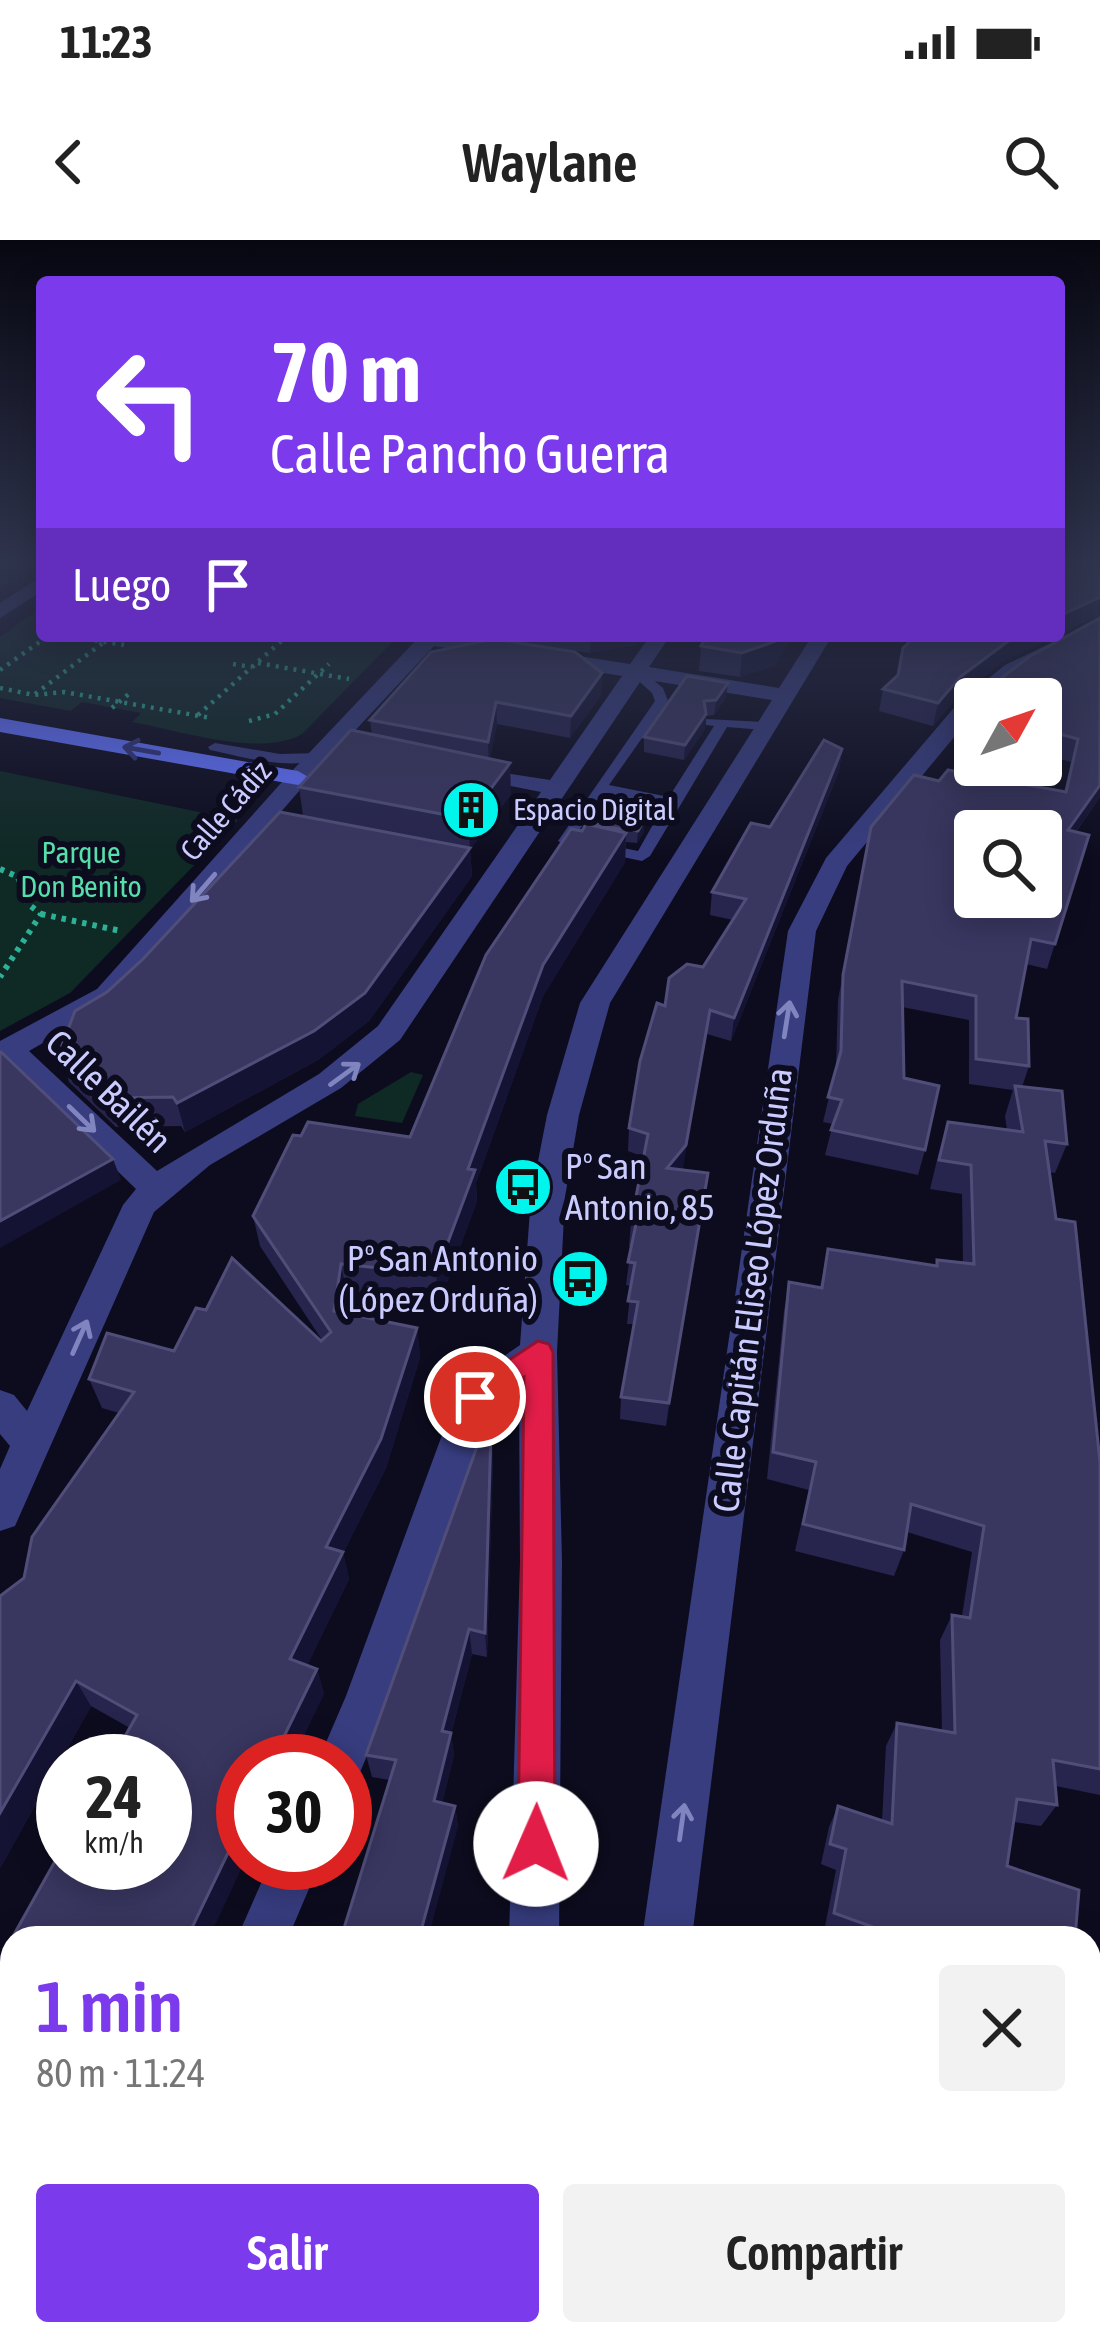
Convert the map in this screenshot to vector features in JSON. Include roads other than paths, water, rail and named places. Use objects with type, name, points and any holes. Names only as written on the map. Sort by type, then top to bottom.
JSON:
[{"type":"street","name":"Calle Cádiz","points":[[4,1052],[107,995],[409,662]]},
{"type":"street","points":[[581,662],[635,671],[774,710]]},
{"type":"street","points":[[0,1514],[140,1205],[179,1169],[354,1069],[389,1034],[491,867],[556,788],[641,662]]},
{"type":"street","points":[[535,1926],[541,1562],[538,1352],[548,1196],[575,1062],[595,1003],[805,662]]},
{"type":"street","name":"Calle Capitán Eliseo López Orduña","points":[[669,1926],[802,931],[835,864],[966,708],[1028,662]]},
{"type":"street","points":[[0,724],[280,807]]},
{"type":"street","points":[[0,746],[280,807]]},
{"type":"street","points":[[442,766],[556,788]]},
{"type":"street","name":"Calle Bailén","points":[[4,1052],[156,1189]]},
{"type":"street","points":[[353,1734],[475,1397],[538,1352]]},
{"type":"street","points":[[0,1406],[32,1444]]},
{"type":"street","points":[[267,1926],[283,1890]]},
{"type":"lane","points":[[635,671],[658,691],[662,701],[656,718],[565,841],[642,856],[712,728],[774,710]]},
{"type":"lane","points":[[214,747],[280,758],[333,751]]},
{"type":"lane","points":[[600,788],[673,802]]},
{"type":"lane","points":[[574,827],[600,832]]},
{"type":"place","name":"Espacio Digital","points":[[471,810]]},
{"type":"place","name":"Pº San Antonio, 85","points":[[523,1187]]},
{"type":"place","name":"Pº San Antonio (López Orduña)","points":[[580,1279]]},
{"type":"park label","name":"Parque Don Benito","points":[[81,870]]}]
